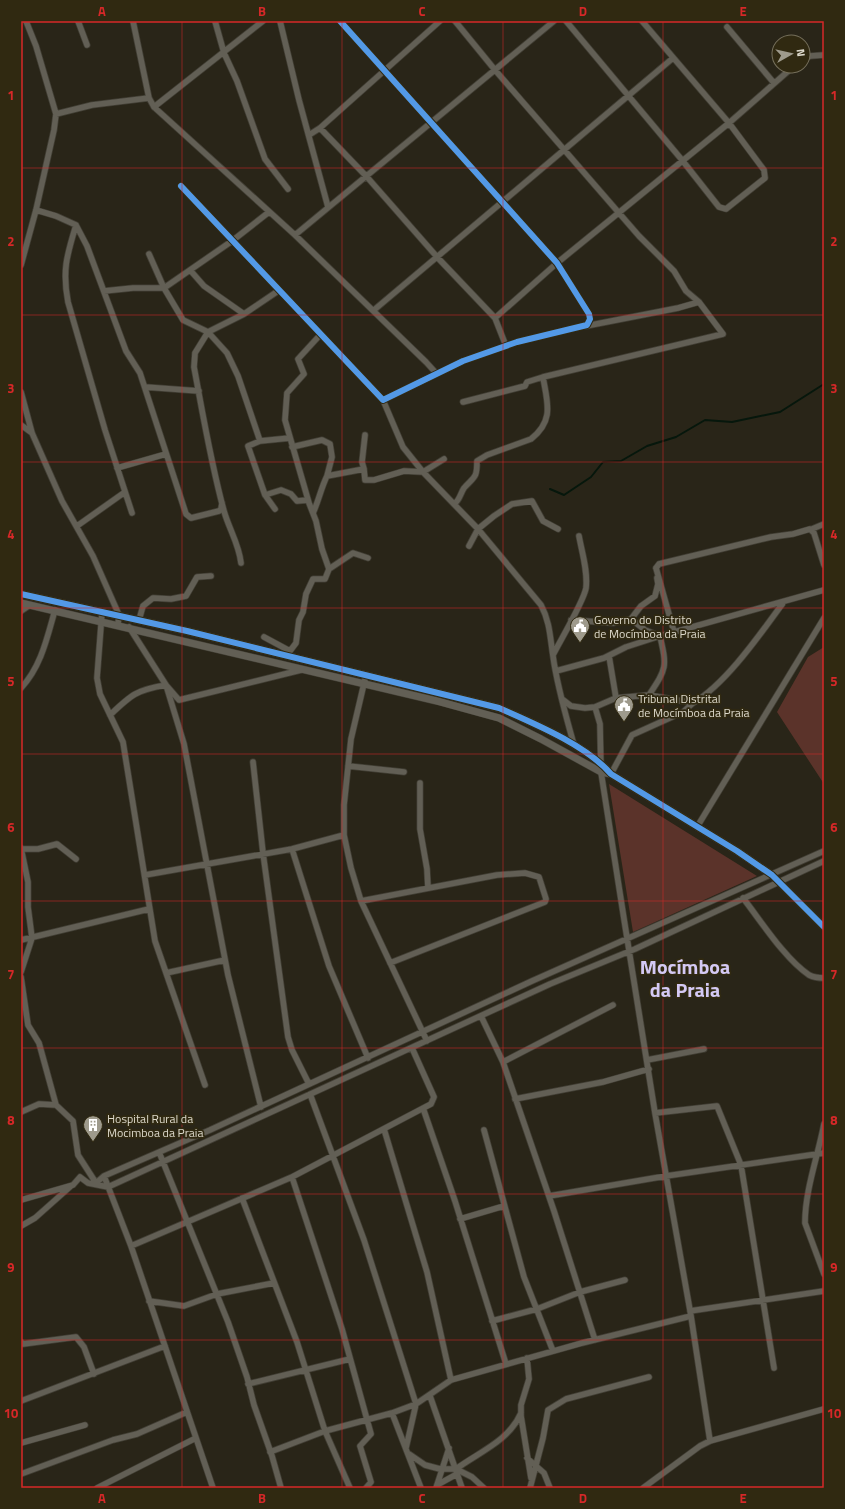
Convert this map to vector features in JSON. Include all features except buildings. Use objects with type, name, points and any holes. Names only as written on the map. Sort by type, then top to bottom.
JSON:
[{"type":"street","points":[[21,265],[36,210],[53,136],[56,114],[36,46],[26,21]]},
{"type":"street","points":[[78,21],[87,45]]},
{"type":"street","points":[[133,21],[149,98],[154,107],[295,235],[374,310],[436,373]]},
{"type":"street","points":[[214,21],[224,53],[265,160],[288,189]]},
{"type":"street","points":[[154,107],[263,21]]},
{"type":"street","points":[[280,21],[308,135],[328,208]]},
{"type":"street","points":[[308,135],[320,128],[440,21]]},
{"type":"street","points":[[455,21],[495,70],[620,212],[639,236],[674,271],[686,291],[700,302],[723,334],[543,377],[528,382],[525,386],[463,402]]},
{"type":"street","points":[[295,235],[554,21]]},
{"type":"street","points":[[566,21],[627,96],[682,160],[719,207],[726,209],[765,178],[766,174],[729,123],[642,21]]},
{"type":"street","points":[[343,22],[557,264],[589,314],[590,320],[585,326]]},
{"type":"street","points":[[727,27],[774,83]]},
{"type":"street","points":[[811,56],[824,55]]},
{"type":"street","points":[[374,310],[438,258],[673,58]]},
{"type":"street","points":[[496,318],[557,264],[729,123],[785,74]]},
{"type":"street","points":[[56,114],[92,105],[149,98]]},
{"type":"street","points":[[320,128],[367,176],[438,258],[496,318],[506,346]]},
{"type":"street","points":[[181,186],[278,291],[383,400],[403,447],[423,472],[478,529],[541,606],[548,618],[556,671],[574,745]]},
{"type":"street","points":[[36,210],[76,225],[88,246],[126,351],[135,364],[145,387],[187,517],[191,518],[219,511],[222,503]]},
{"type":"street","points":[[104,291],[133,288],[164,288],[232,241],[269,212]]},
{"type":"street","points":[[76,225],[65,261],[65,286],[76,332],[132,513]]},
{"type":"street","points":[[149,254],[164,288],[183,320],[208,332],[227,353],[238,376],[260,441]]},
{"type":"street","points":[[190,270],[204,286],[244,314]]},
{"type":"street","points":[[242,562],[240,550],[231,531],[222,503],[194,367],[195,353],[208,332],[244,314],[278,291]]},
{"type":"street","points":[[383,400],[410,388],[436,373],[506,346],[585,326],[678,308],[700,302]]},
{"type":"street","points":[[320,335],[298,359],[304,374],[287,393],[285,420],[329,569]]},
{"type":"street","points":[[454,504],[458,501],[464,489],[477,475],[477,461],[487,455],[531,439],[537,434],[549,414],[543,377]]},
{"type":"street","points":[[145,387],[199,391]]},
{"type":"street","points":[[21,392],[32,433],[62,502],[93,556],[118,615],[118,624]]},
{"type":"street","points":[[21,424],[32,433]]},
{"type":"street","points":[[365,435],[362,462],[365,480],[374,480],[404,471],[423,472],[444,459]]},
{"type":"street","points":[[275,509],[265,495],[248,446],[260,441],[290,438]]},
{"type":"street","points":[[292,447],[322,440],[330,444],[332,458],[328,476],[320,488],[319,500],[313,513]]},
{"type":"street","points":[[117,468],[166,454]]},
{"type":"street","points":[[328,476],[364,469]]},
{"type":"street","points":[[265,495],[281,490],[291,494],[297,501],[308,500]]},
{"type":"street","points":[[77,526],[125,492]]},
{"type":"street","points":[[469,546],[478,529],[512,504],[532,501],[543,520],[558,529]]},
{"type":"street","points":[[571,620],[613,623],[631,618],[641,606],[655,596],[658,584],[656,568],[658,564],[812,529],[824,524]]},
{"type":"street","points":[[812,529],[824,564]]},
{"type":"street","points":[[553,655],[584,595],[586,588],[584,560],[578,536]]},
{"type":"street","points":[[264,637],[290,652],[296,643],[299,620],[303,612],[308,589],[314,579],[325,579],[329,569],[353,553],[368,558]]},
{"type":"street","points":[[656,568],[674,632]]},
{"type":"street","points":[[139,620],[143,606],[153,598],[171,599],[186,596],[197,577],[211,576]]},
{"type":"street","points":[[556,671],[609,656],[626,647],[660,636],[824,590]]},
{"type":"street","points":[[21,594],[139,620],[499,708],[535,724],[574,745],[601,762],[612,774],[772,875],[824,927]]},
{"type":"street","points":[[612,774],[632,735],[683,712],[700,699],[731,669],[784,602]]},
{"type":"street","points":[[21,603],[118,624],[364,685],[437,701],[499,718],[601,772],[612,774]]},
{"type":"street","points":[[21,611],[30,605]]},
{"type":"street","points":[[21,688],[30,678],[38,664],[55,610]]},
{"type":"street","points":[[102,612],[97,678],[100,694],[123,742],[155,941],[205,1085]]},
{"type":"street","points":[[631,618],[645,630],[660,636]]},
{"type":"street","points":[[697,827],[824,618]]},
{"type":"street","points":[[129,627],[166,685],[179,700],[302,669]]},
{"type":"street","points":[[649,694],[661,677],[665,667],[666,660],[660,636]]},
{"type":"street","points":[[609,656],[616,698]]},
{"type":"street","points":[[366,675],[351,739],[344,835],[351,868],[361,901],[427,1041]]},
{"type":"street","points":[[110,715],[130,696],[144,689],[166,685]]},
{"type":"street","points":[[166,685],[184,744],[208,863],[225,960],[261,1107]]},
{"type":"street","points":[[562,700],[571,706],[584,708],[595,707],[616,698],[649,694],[693,703]]},
{"type":"street","points":[[595,707],[600,724],[601,772],[627,939],[710,1441]]},
{"type":"street","points":[[253,762],[263,853],[288,1037],[292,1050],[309,1084]]},
{"type":"street","points":[[348,766],[404,772]]},
{"type":"street","points":[[420,784],[420,829],[427,869],[428,888]]},
{"type":"street","points":[[145,875],[292,849],[344,835]]},
{"type":"street","points":[[21,972],[32,938],[28,907],[28,882],[21,848],[38,849],[57,844],[76,859]]},
{"type":"street","points":[[292,849],[330,966],[368,1058]]},
{"type":"street","points":[[96,1183],[104,1176],[261,1107],[532,981],[824,851]]},
{"type":"street","points":[[21,1226],[35,1218],[80,1177],[88,1183],[96,1183],[108,1187],[536,991],[630,951],[824,861]]},
{"type":"street","points":[[361,901],[497,875],[525,873],[539,877],[546,899],[541,904],[390,963]]},
{"type":"street","points":[[743,898],[775,940],[794,960],[810,975],[824,978]]},
{"type":"street","points":[[21,940],[149,909]]},
{"type":"street","points":[[166,973],[225,960]]},
{"type":"street","points":[[21,977],[28,1025],[39,1043],[56,1105],[73,1120],[78,1155],[96,1183]]},
{"type":"street","points":[[532,981],[536,991]]},
{"type":"street","points":[[503,1062],[613,1005]]},
{"type":"street","points":[[481,1016],[503,1062],[549,1196],[595,1340]]},
{"type":"street","points":[[131,1246],[292,1177],[431,1104],[434,1098],[412,1048]]},
{"type":"street","points":[[647,1060],[704,1049]]},
{"type":"street","points":[[515,1099],[603,1082],[649,1069]]},
{"type":"street","points":[[310,1094],[364,1240],[416,1404],[406,1448]]},
{"type":"street","points":[[21,1112],[39,1104],[56,1105]]},
{"type":"street","points":[[655,1113],[717,1106],[741,1165],[774,1368]]},
{"type":"street","points":[[423,1108],[506,1364]]},
{"type":"street","points":[[824,1124],[821,1153],[808,1193],[805,1223],[824,1274]]},
{"type":"street","points":[[384,1129],[427,1272],[451,1380]]},
{"type":"street","points":[[484,1130],[524,1277],[553,1351]]},
{"type":"street","points":[[159,1152],[216,1294],[247,1377],[254,1405],[281,1488]]},
{"type":"street","points":[[549,1196],[666,1176],[821,1153]]},
{"type":"street","points":[[104,1176],[131,1246],[213,1488]]},
{"type":"street","points":[[292,1177],[350,1359],[371,1436],[360,1446],[371,1482],[366,1488]]},
{"type":"street","points":[[21,1200],[73,1185]]},
{"type":"street","points":[[242,1198],[306,1369],[325,1431],[350,1488]]},
{"type":"street","points":[[460,1219],[504,1206]]},
{"type":"street","points":[[492,1321],[537,1309],[580,1292],[625,1280]]},
{"type":"street","points":[[149,1301],[184,1306],[216,1294],[274,1283]]},
{"type":"street","points":[[270,1452],[325,1431],[392,1413],[416,1404],[430,1396],[451,1380],[506,1364],[690,1314],[824,1291]]},
{"type":"street","points":[[21,1342],[23,1344],[76,1337],[84,1347],[94,1374]]},
{"type":"street","points":[[21,1401],[165,1346]]},
{"type":"street","points":[[527,1358],[529,1379],[522,1397],[521,1413],[531,1481]]},
{"type":"street","points":[[248,1384],[350,1359]]},
{"type":"street","points":[[530,1488],[543,1438],[548,1410],[554,1405],[566,1400],[649,1378]]},
{"type":"street","points":[[430,1396],[462,1488]]},
{"type":"street","points":[[643,1488],[700,1446],[710,1441],[824,1408]]},
{"type":"street","points":[[21,1474],[113,1440],[137,1434],[187,1412]]},
{"type":"street","points":[[392,1413],[421,1488]]},
{"type":"street","points":[[436,1487],[457,1472],[471,1458],[493,1446],[517,1423],[521,1413]]},
{"type":"street","points":[[21,1443],[85,1425]]},
{"type":"street","points":[[97,1488],[196,1438]]},
{"type":"street","points":[[436,1487],[449,1448]]},
{"type":"street","points":[[409,1454],[425,1465],[472,1476],[484,1488]]},
{"type":"street","points":[[527,1458],[536,1464],[544,1473],[550,1488]]},
{"type":"shaded area","points":[[824,647],[824,784],[777,712],[808,657]]},
{"type":"shaded area","points":[[609,784],[757,876],[633,932]]},
{"type":"waterway","points":[[550,489],[564,495],[591,477],[603,462],[621,461],[647,446],[676,437],[705,420],[732,422],[780,412],[824,384]]},
{"type":"cycle path","points":[[181,186],[383,400],[463,361],[517,342],[587,325],[590,319],[589,314],[557,263],[340,21]]},
{"type":"cycle path","points":[[21,594],[187,631],[499,708],[544,728],[574,745],[600,763],[611,774],[737,851],[772,875],[824,927]]},
{"type":"place","name":"Governo do Distrito de Mocímboa da Praia","points":[[580,643]]},
{"type":"place","name":"Tribunal Distrital de Mocímboa da Praia","points":[[624,722]]},
{"type":"place","name":"Hospital Rural da Mocimboa da Praia","points":[[93,1142]]},
{"type":"district","name":"Mocímboa da Praia","points":[[685,978]]}]
